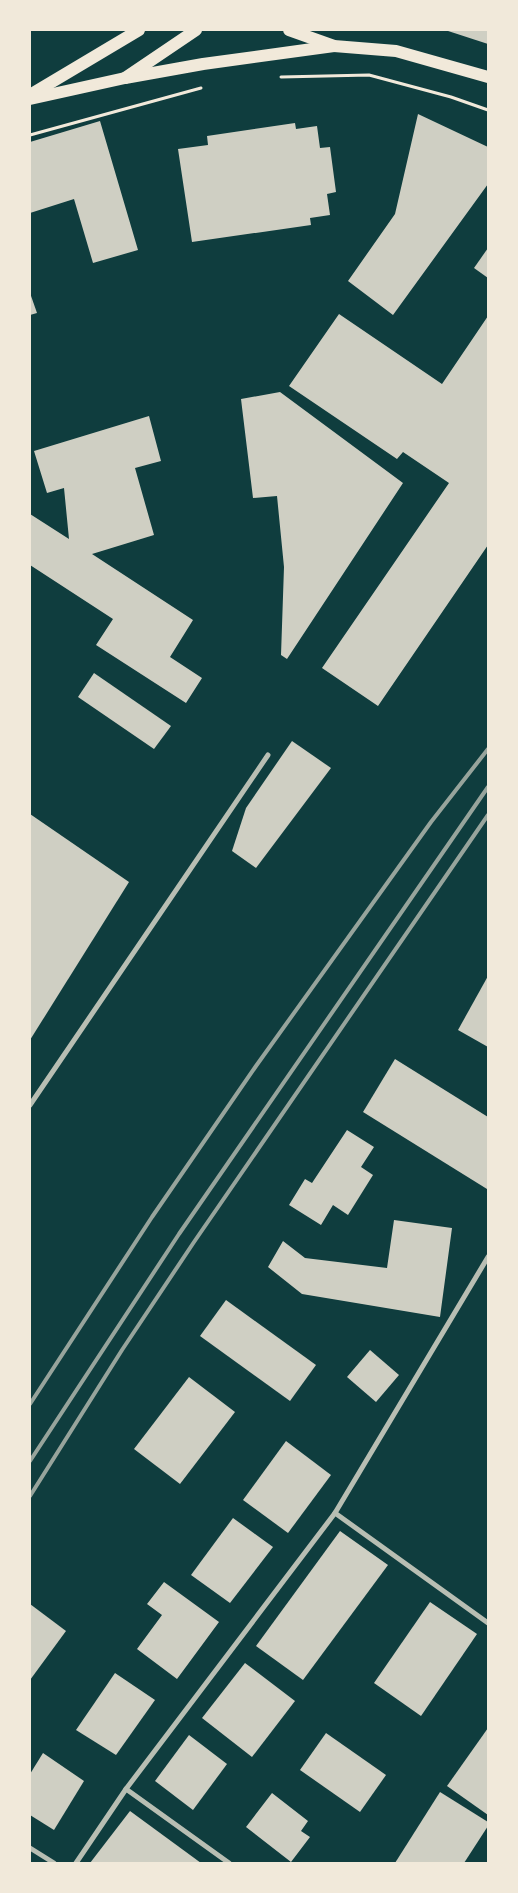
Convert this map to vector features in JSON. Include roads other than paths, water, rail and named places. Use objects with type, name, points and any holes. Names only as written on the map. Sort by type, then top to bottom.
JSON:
[{"type":"main road","points":[[30,94],[139,30]]},
{"type":"main road","points":[[125,78],[196,30]]},
{"type":"main road","points":[[289,30],[334,46]]},
{"type":"main road","points":[[30,99],[125,78],[203,64],[334,46],[396,51],[488,77]]},
{"type":"street","points":[[30,1105],[268,755]]},
{"type":"street","points":[[76,1863],[126,1789],[335,1512],[488,1257]]},
{"type":"street","points":[[335,1512],[488,1623]]},
{"type":"street","points":[[126,1789],[229,1863]]},
{"type":"street","points":[[30,1848],[54,1863]]},
{"type":"railway","points":[[30,1404],[152,1217],[256,1066],[431,822],[488,749]]},
{"type":"railway","points":[[30,1461],[179,1234],[488,787]]},
{"type":"railway","points":[[30,1496],[122,1350],[194,1242],[488,815]]}]
